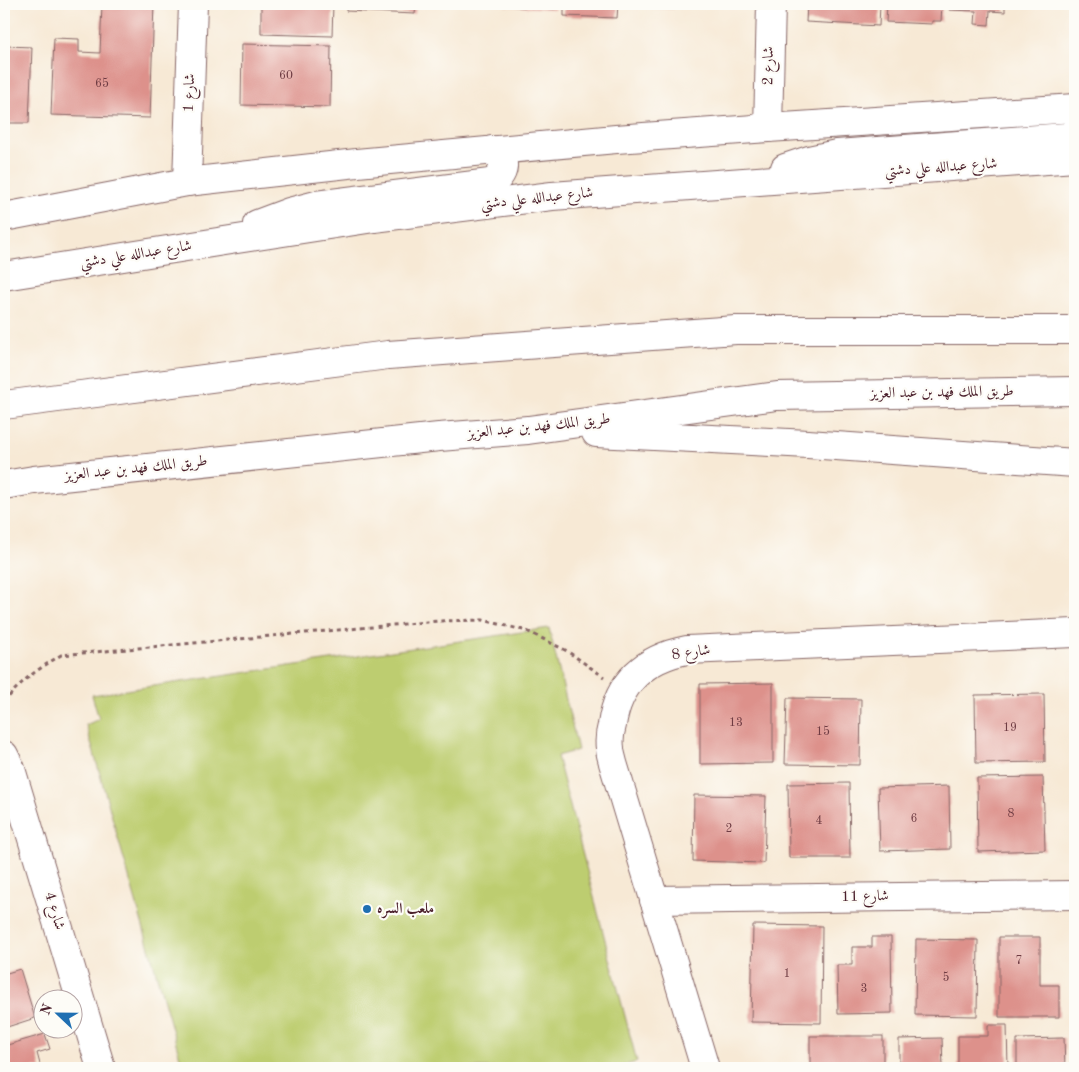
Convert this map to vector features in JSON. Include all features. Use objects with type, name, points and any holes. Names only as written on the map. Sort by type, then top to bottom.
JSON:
[{"type":"main road","name":"شارع 1","points":[[187,182],[193,4]]},
{"type":"main road","name":"شارع 2","points":[[768,128],[771,4]]},
{"type":"main road","points":[[4,225],[16,215],[187,182],[357,163],[616,139],[768,128],[1075,115],[1072,135],[1066,137],[837,154],[791,165],[756,181]]},
{"type":"main road","points":[[224,241],[267,220],[316,204],[490,183],[496,180],[503,169],[499,154],[492,150]]},
{"type":"main road","name":"شارع عبدالله علي دشتي","points":[[4,276],[374,218],[543,197],[1075,158]]},
{"type":"main road","points":[[4,404],[388,355],[736,330],[1075,330]]},
{"type":"main road","name":"طريق الملك فهد بن عبد العزيز","points":[[4,485],[44,479],[439,437],[528,430],[777,396],[1075,391]]},
{"type":"main road","points":[[528,430],[808,444],[1075,463]]},
{"type":"main road","name":"شارع 8","points":[[705,1068],[610,748],[613,715],[622,690],[634,676],[652,662],[687,650],[1075,633]]},
{"type":"main road","name":"شارع 4","points":[[4,755],[11,769],[100,1068]]},
{"type":"main road","name":"شارع 11","points":[[654,900],[1075,895]]},
{"type":"path","points":[[4,703],[14,689],[36,670],[61,656],[438,621],[483,620],[527,631],[567,651],[622,690]]},
{"type":"green space","name":"ملعب السره","points":[[549,628],[578,750],[557,756],[637,1062],[622,1066],[622,1068],[183,1068],[86,725],[99,719],[92,695]]},
{"type":"building","points":[[102,4],[154,4],[150,118],[51,115],[54,38],[79,39],[79,52],[100,53]]},
{"type":"building","points":[[261,4],[333,4],[332,36],[261,34]]},
{"type":"building","points":[[346,4],[416,4],[415,14],[346,11]]},
{"type":"building","points":[[505,4],[556,4],[555,9],[505,6]]},
{"type":"building","points":[[564,4],[618,4],[617,18],[564,16]]},
{"type":"building","points":[[627,4],[674,4],[674,9],[626,7]]},
{"type":"building","points":[[807,4],[880,4],[879,26],[806,22]]},
{"type":"building","points":[[887,4],[942,4],[941,21],[932,21],[932,24],[886,22]]},
{"type":"building","points":[[950,4],[1005,4],[1005,12],[990,11],[989,25],[975,24],[976,11],[949,10]]},
{"type":"building","points":[[242,44],[331,46],[330,107],[241,105]]},
{"type":"building","points":[[7,46],[32,47],[29,123],[4,123],[4,63],[6,63]]},
{"type":"building","points":[[773,683],[773,763],[700,764],[700,684]]},
{"type":"building","points":[[1044,694],[1045,762],[976,763],[975,695]]},
{"type":"building","points":[[787,698],[861,699],[860,765],[785,764]]},
{"type":"building","points":[[1043,777],[1045,850],[978,852],[977,778]]},
{"type":"building","points":[[849,783],[850,858],[789,858],[788,784]]},
{"type":"building","points":[[949,786],[950,849],[880,851],[878,788]]},
{"type":"building","points":[[694,795],[766,796],[764,863],[693,861]]},
{"type":"building","points":[[753,925],[822,926],[821,1023],[751,1022]]},
{"type":"building","points":[[872,937],[891,937],[892,1013],[838,1014],[837,965],[852,965],[852,947],[872,947]]},
{"type":"building","points":[[999,937],[1040,937],[1040,985],[1059,985],[1059,1017],[999,1017]]},
{"type":"building","points":[[916,939],[978,940],[977,1016],[915,1015]]},
{"type":"building","points":[[20,969],[32,1008],[32,1019],[4,1028],[4,974]]},
{"type":"building","points":[[988,1025],[1007,1025],[1008,1068],[958,1068],[958,1036],[988,1036]]},
{"type":"building","points":[[810,1036],[883,1036],[883,1068],[810,1068]]},
{"type":"building","points":[[32,1038],[32,1040],[47,1040],[50,1049],[37,1053],[41,1068],[4,1068],[4,1046]]},
{"type":"building","points":[[942,1038],[943,1068],[899,1068],[899,1039]]},
{"type":"building","points":[[1064,1038],[1065,1068],[1017,1068],[1017,1039]]},
{"type":"place","name":"ملعب السره","points":[[367,909]]}]
